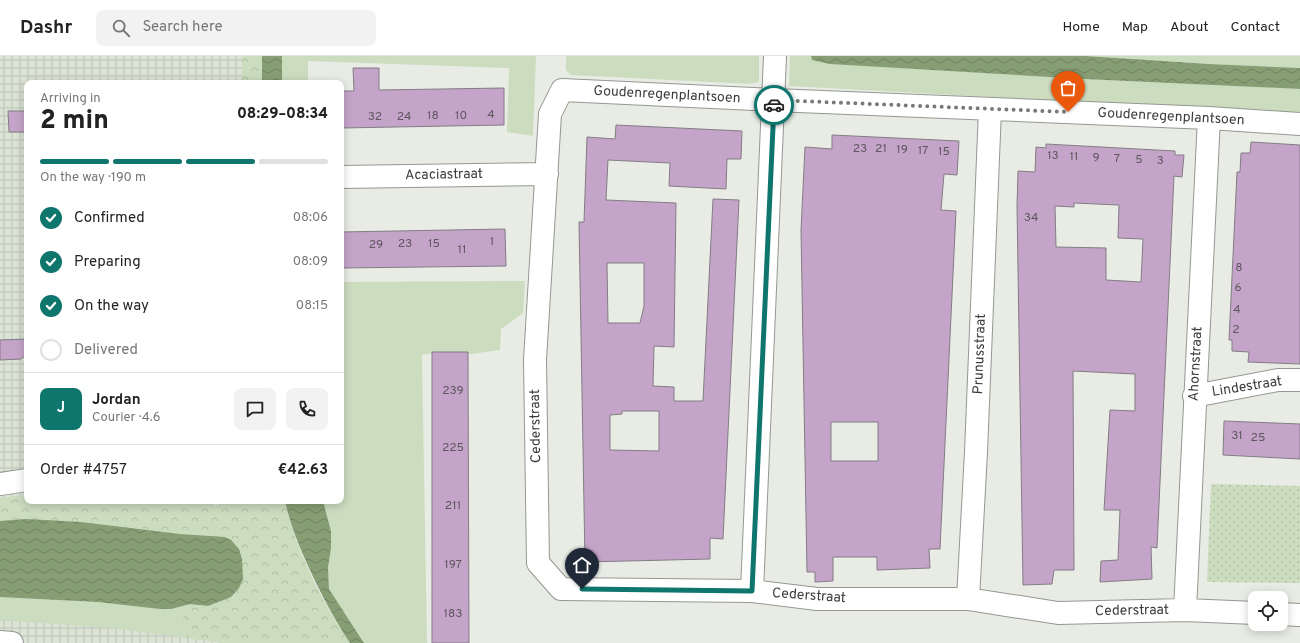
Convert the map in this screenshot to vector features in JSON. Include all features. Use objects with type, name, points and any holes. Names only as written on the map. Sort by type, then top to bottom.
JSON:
[{"type":"street","points":[[752,591],[775,56]]},
{"type":"street","name":"Goudenregenplantsoen","points":[[562,90],[1209,118],[1300,124]]},
{"type":"street","name":"Cederstraat","points":[[562,90],[550,114],[535,360],[538,563],[561,589],[752,591],[817,599],[968,599],[1058,613],[1185,610],[1248,613]]},
{"type":"street","name":"Prunusstraat","points":[[968,599],[977,444],[990,109]]},
{"type":"street","name":"Ahornstraat","points":[[1185,610],[1194,396],[1209,118]]},
{"type":"street","name":"Acaciastraat","points":[[344,177],[547,174]]},
{"type":"street","name":"Lindestraat","points":[[1194,396],[1278,380],[1300,380]]},
{"type":"street","points":[[0,484],[24,480]]},
{"type":"street","points":[[1288,614],[1300,615]]},
{"type":"street","points":[[0,642],[12,643]]},
{"type":"shaded area","points":[[0,56],[261,56],[262,80],[24,80],[24,504],[276,504],[281,643],[0,643]]},
{"type":"green space","points":[[242,56],[262,56],[262,80],[242,80]]},
{"type":"green space","points":[[282,56],[536,56],[533,136],[507,132],[509,68],[308,61],[308,80],[282,80]]},
{"type":"green space","points":[[566,56],[759,56],[759,82],[750,84],[571,75],[566,70]]},
{"type":"green space","points":[[790,56],[811,56],[812,60],[1084,79],[1300,89],[1300,114],[789,86]]},
{"type":"green space","points":[[1086,56],[1300,56],[1300,68],[1209,64]]},
{"type":"green space","points":[[525,281],[523,313],[501,329],[500,350],[471,354],[435,353],[422,355],[427,643],[364,643],[329,589],[328,568],[331,548],[331,531],[324,504],[344,504],[344,282]]},
{"type":"green space","points":[[1211,484],[1300,486],[1300,583],[1207,582]]},
{"type":"green space","points":[[24,495],[24,504],[207,504],[215,506],[226,504],[286,504],[296,538],[311,575],[330,611],[350,643],[222,643],[187,638],[181,606],[190,604],[208,606],[225,538],[45,520],[0,521],[0,498]]},
{"type":"green space","points":[[0,597],[98,602],[160,609],[171,609],[181,606],[187,638],[112,628],[0,620]]},
{"type":"water","points":[[262,56],[282,56],[282,80],[262,80]]},
{"type":"water","points":[[811,56],[1086,56],[1300,68],[1300,89],[1084,79],[830,64],[812,60]]},
{"type":"water","points":[[286,504],[324,504],[331,531],[331,548],[328,568],[329,589],[364,643],[350,643],[333,616],[309,568],[292,527]]},
{"type":"water","points":[[26,519],[81,522],[180,534],[225,537],[231,540],[239,549],[242,559],[243,579],[239,588],[231,597],[208,606],[190,604],[171,609],[98,602],[0,597],[0,521]]},
{"type":"building","points":[[353,68],[379,68],[379,90],[504,88],[504,125],[344,128],[344,91],[354,91]]},
{"type":"building","points":[[8,111],[24,111],[24,132],[9,132]]},
{"type":"building","points":[[616,125],[742,131],[741,159],[727,159],[726,189],[669,186],[670,163],[608,160],[606,200],[676,203],[674,347],[654,346],[653,386],[674,387],[674,401],[703,401],[713,199],[739,200],[723,539],[710,538],[710,559],[585,562],[579,222],[584,222],[587,137],[615,139]],"holes":[[[607,263],[644,263],[644,306],[640,323],[608,323]],[[622,411],[659,411],[659,451],[610,450],[610,415],[622,414]]]},
{"type":"building","points":[[832,135],[959,141],[957,175],[944,174],[941,210],[956,211],[940,549],[929,549],[930,568],[877,570],[877,557],[833,557],[833,581],[815,582],[815,572],[807,572],[801,230],[805,147],[832,149]],"holes":[[[831,422],[878,422],[878,461],[831,461]]]},
{"type":"building","points":[[1251,142],[1300,145],[1300,364],[1248,362],[1249,352],[1232,351],[1232,340],[1229,340],[1237,172],[1240,172],[1241,153],[1250,153]]},
{"type":"building","points":[[1046,144],[1175,151],[1175,155],[1184,155],[1182,177],[1174,176],[1157,548],[1151,547],[1152,579],[1100,582],[1101,561],[1118,560],[1120,510],[1104,510],[1110,410],[1135,411],[1135,374],[1073,371],[1074,570],[1054,570],[1052,584],[1023,585],[1017,206],[1018,171],[1035,172],[1036,147],[1046,148]],"holes":[[[1074,203],[1119,205],[1118,238],[1143,239],[1141,282],[1106,280],[1106,248],[1056,247],[1055,206],[1074,207]]]},
{"type":"building","points":[[505,229],[506,266],[344,268],[344,232]]},
{"type":"building","points":[[24,339],[24,356],[21,359],[0,360],[0,340]]},
{"type":"building","points":[[432,352],[468,352],[469,643],[432,643]]},
{"type":"building","points":[[1224,421],[1300,424],[1300,459],[1223,455]]},
{"type":"way so far","points":[[774,105],[774,100],[1068,112]]},
{"type":"route","points":[[582,589],[752,591],[774,105]]}]
